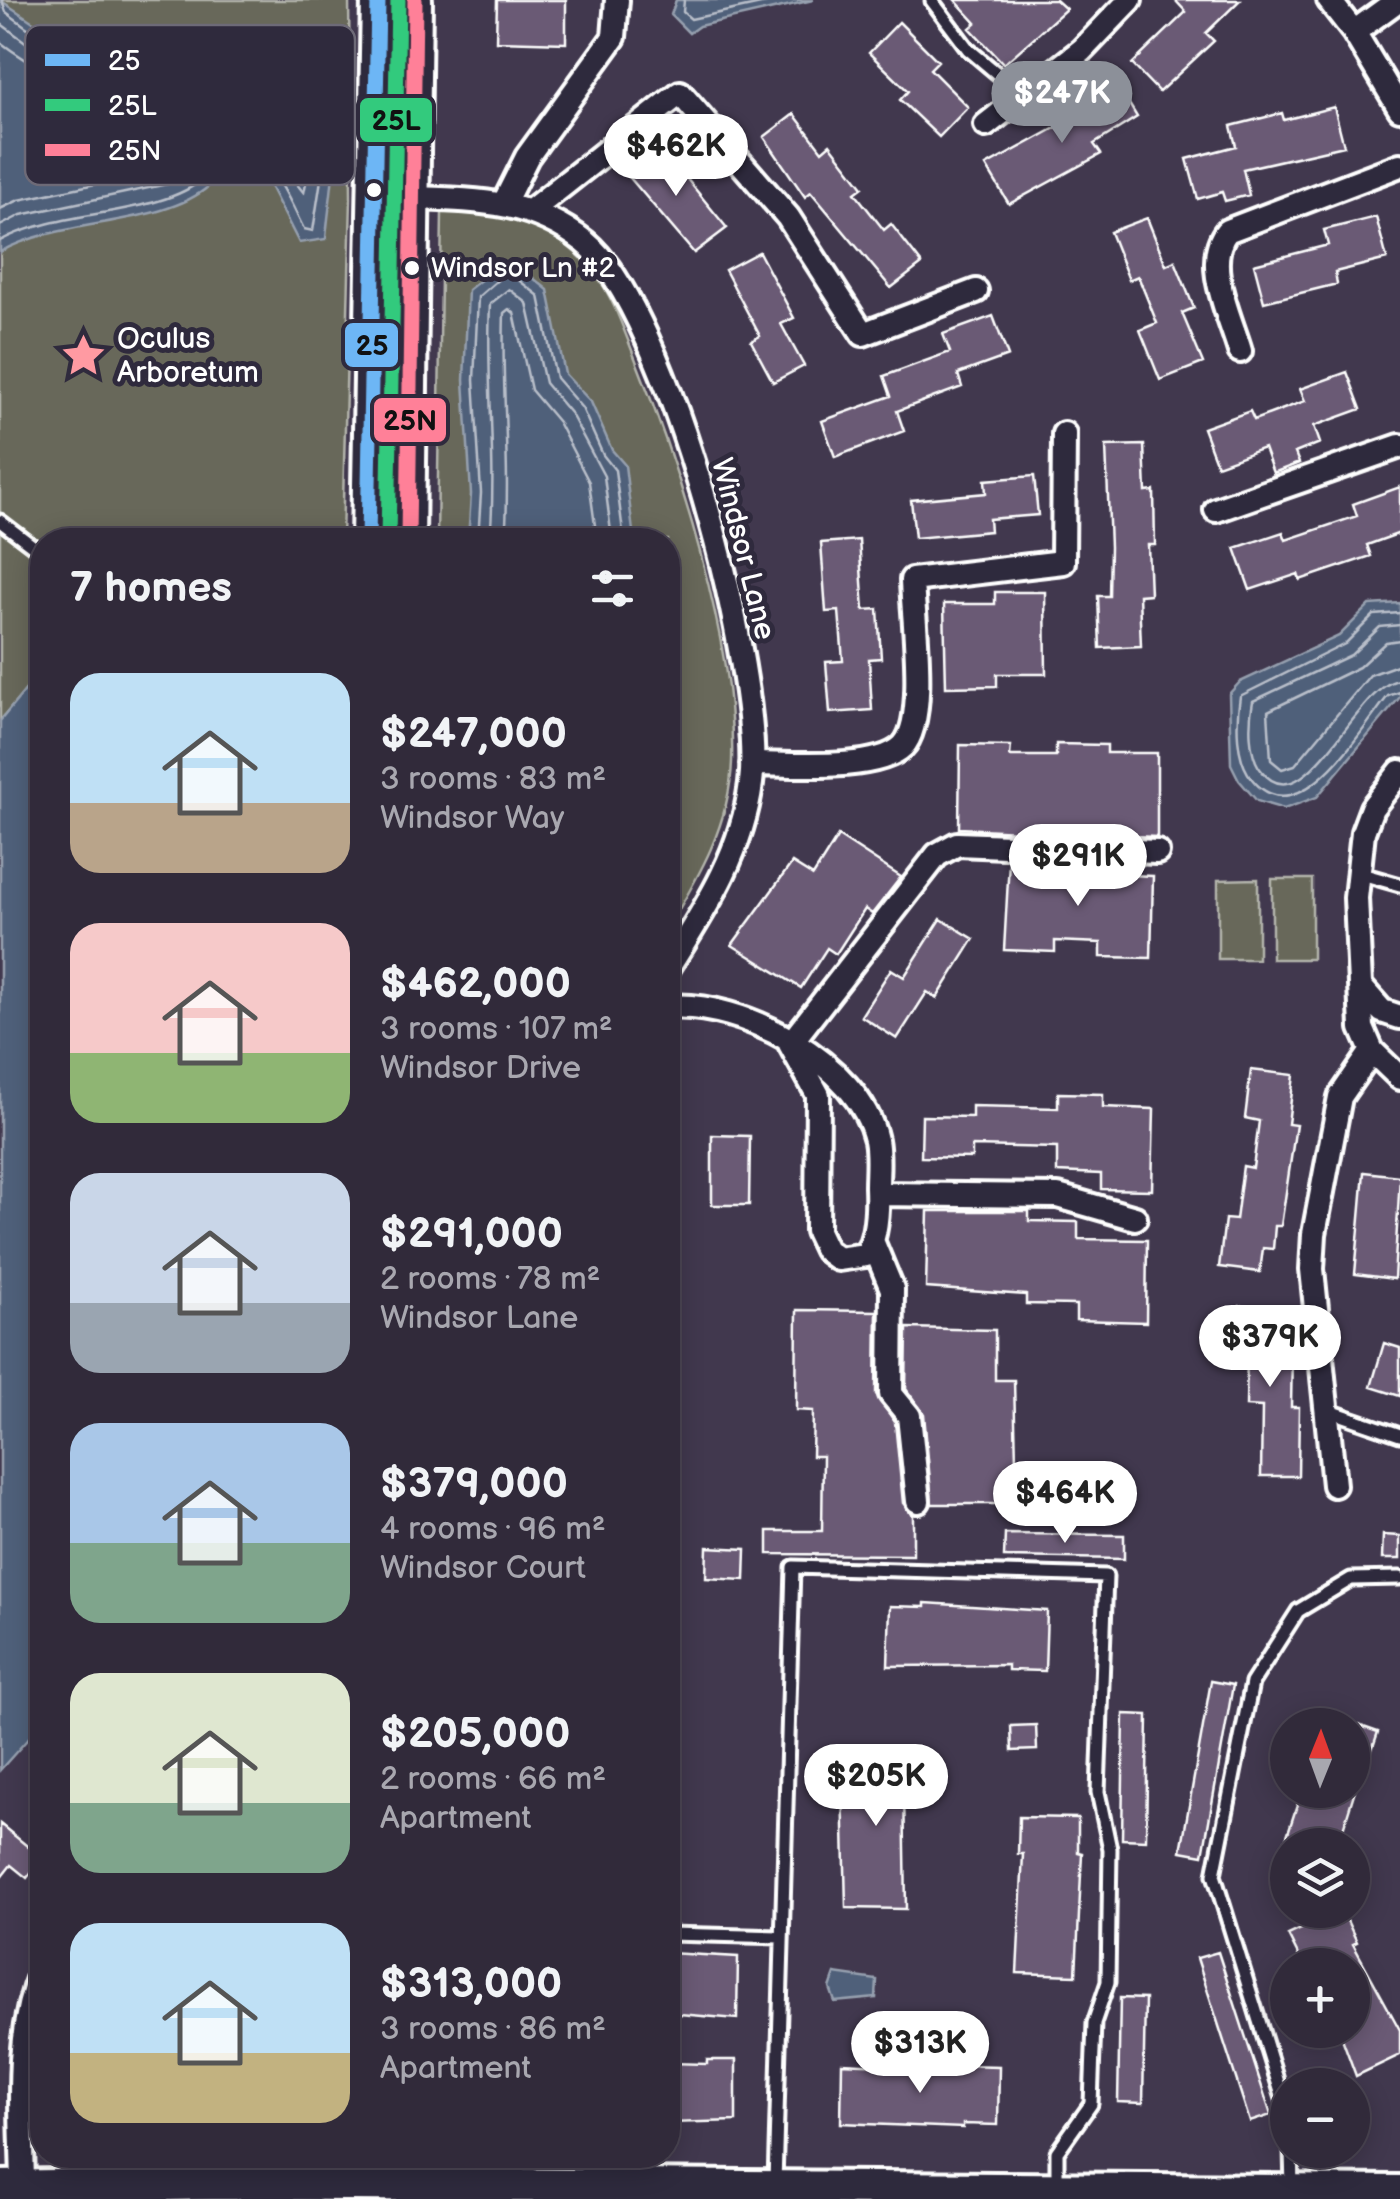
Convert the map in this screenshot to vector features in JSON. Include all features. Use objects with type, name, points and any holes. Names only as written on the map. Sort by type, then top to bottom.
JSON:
[{"type":"street","points":[[368,528],[378,0]]},
{"type":"street","points":[[408,528],[415,0]]},
{"type":"street","points":[[504,203],[527,157],[614,38],[617,0]]},
{"type":"street","points":[[986,125],[1082,50],[1130,0]]},
{"type":"street","points":[[1328,0],[1354,32],[1400,109]]},
{"type":"street","points":[[1354,32],[1398,0]]},
{"type":"street","points":[[533,210],[680,93],[788,217],[864,334],[976,291]]},
{"type":"street","points":[[1240,351],[1216,267],[1219,242],[1227,232],[1400,165]]},
{"type":"street","name":"Windsor Lane","points":[[413,198],[504,203],[533,210],[586,243],[623,287],[634,308],[682,436],[726,585],[750,706],[752,764],[744,822],[731,861],[680,948]]},
{"type":"street","points":[[752,764],[841,763],[884,756],[902,746],[916,723],[912,580],[1063,562],[1064,434]]},
{"type":"street","points":[[1216,510],[1400,446]]},
{"type":"street","points":[[1400,772],[1372,808],[1363,832],[1358,873],[1362,1028],[1372,1051],[1400,1078]]},
{"type":"street","points":[[790,1044],[937,854],[958,844],[1157,852]]},
{"type":"street","points":[[1361,987],[1382,1012],[1400,1016]]},
{"type":"street","points":[[680,1007],[718,1008],[745,1016],[839,1077],[866,1114],[876,1140],[878,1194],[874,1243],[892,1289],[891,1394],[909,1416],[918,1501]]},
{"type":"street","points":[[790,1044],[818,1095],[817,1231],[826,1250],[838,1259],[866,1255],[874,1243]]},
{"type":"street","points":[[1334,1485],[1312,1270],[1314,1234],[1340,1096],[1372,1051]]},
{"type":"street","points":[[878,1194],[1058,1196],[1134,1218]]},
{"type":"street","points":[[30,2008],[25,2024],[12,2186],[214,2188],[386,2180],[446,2170],[507,2192],[586,2171],[716,2193],[775,2188],[1058,2194],[1400,2192]]},
{"type":"street","points":[[214,2188],[260,2199]]},
{"type":"lane","points":[[932,1],[968,49],[1025,97]]},
{"type":"lane","points":[[0,520],[30,544]]},
{"type":"lane","points":[[1358,873],[1400,884]]},
{"type":"lane","points":[[1328,1410],[1400,1435]]},
{"type":"lane","points":[[775,2188],[793,1567],[1106,1576],[1098,1792],[1110,1849],[1108,1982],[1094,2023],[1091,2104],[1057,2152],[1058,2194]]},
{"type":"lane","points":[[1274,2068],[1214,1875],[1252,1682],[1298,1612],[1350,1579],[1400,1578]]},
{"type":"lane","points":[[680,1934],[780,1938]]},
{"type":"lane","points":[[1291,2168],[1292,2191]]},
{"type":"green space","points":[[0,0],[349,0],[349,25],[25,25],[25,185],[351,185],[342,528],[30,528],[30,685],[0,721]]},
{"type":"green space","points":[[442,212],[485,213],[547,233],[565,244],[596,275],[623,326],[686,502],[725,664],[732,761],[719,828],[680,907],[680,528],[437,528]]},
{"type":"green space","points":[[1258,879],[1258,959],[1218,959],[1218,880]]},
{"type":"green space","points":[[1272,879],[1312,879],[1312,959],[1272,959]]},
{"type":"water","points":[[0,0],[38,25],[25,25],[25,185],[210,185],[165,209],[52,233],[0,252]]},
{"type":"water","points":[[676,0],[813,0],[699,26],[689,33],[671,15]]},
{"type":"water","points":[[269,185],[331,185],[326,239],[299,243]]},
{"type":"water","points":[[517,265],[548,290],[565,374],[591,402],[612,450],[625,465],[633,528],[469,528],[471,494],[464,380],[468,290],[497,267]]},
{"type":"water","points":[[1400,603],[1400,697],[1317,797],[1284,809],[1257,801],[1231,764],[1229,694],[1240,682],[1339,636],[1370,605]]},
{"type":"water","points":[[30,685],[30,1736],[0,1770],[0,721]]},
{"type":"water","points":[[835,1974],[877,1980],[876,1998],[835,2002],[830,1988]]},
{"type":"building","points":[[497,0],[566,0],[566,43],[496,41]]},
{"type":"building","points":[[955,0],[1056,0],[1066,9],[1004,64],[970,28],[976,23]]},
{"type":"building","points":[[1175,0],[1240,0],[1206,33],[1214,41],[1159,92],[1132,64],[1186,12]]},
{"type":"building","points":[[899,22],[938,61],[930,69],[968,107],[939,137],[900,100],[908,91],[869,53]]},
{"type":"building","points":[[1117,84],[1137,117],[1094,144],[1101,154],[1009,204],[986,166],[1077,116],[1074,110]]},
{"type":"building","points":[[1334,107],[1344,146],[1243,169],[1249,195],[1225,201],[1222,192],[1198,199],[1187,159],[1236,146],[1231,126],[1282,113],[1284,120]]},
{"type":"building","points":[[794,114],[822,151],[830,144],[863,187],[855,193],[884,230],[891,224],[922,264],[891,288],[811,192],[805,197],[764,137]]},
{"type":"building","points":[[660,146],[727,228],[694,253],[625,172]]},
{"type":"building","points":[[1376,217],[1387,259],[1335,272],[1337,284],[1264,302],[1254,264],[1328,245],[1324,230]]},
{"type":"building","points":[[1147,218],[1166,265],[1175,261],[1194,308],[1182,313],[1203,363],[1160,380],[1140,330],[1157,323],[1138,276],[1129,280],[1110,232]]},
{"type":"building","points":[[759,252],[794,318],[781,324],[804,366],[773,382],[751,341],[760,336],[725,270]]},
{"type":"building","points":[[993,316],[1008,356],[958,374],[962,387],[897,411],[904,431],[835,457],[822,421],[891,396],[884,376],[950,352],[943,334]]},
{"type":"building","points":[[1347,372],[1361,409],[1314,426],[1320,443],[1295,453],[1299,463],[1273,473],[1264,448],[1217,465],[1203,428],[1250,411],[1254,420],[1305,401],[1300,389]]},
{"type":"building","points":[[1144,445],[1146,492],[1154,491],[1155,545],[1148,545],[1150,594],[1139,595],[1141,646],[1100,648],[1098,596],[1109,596],[1106,446]]},
{"type":"building","points":[[1034,476],[1038,515],[989,519],[990,531],[915,538],[911,500],[986,493],[985,480]]},
{"type":"building","points":[[1400,487],[1400,533],[1367,545],[1371,556],[1300,580],[1298,574],[1250,590],[1235,548],[1283,532],[1286,540],[1357,516],[1353,504]]},
{"type":"building","points":[[859,540],[864,610],[878,609],[881,658],[869,659],[872,710],[830,713],[826,662],[843,661],[839,611],[826,612],[821,543]]},
{"type":"building","points":[[995,592],[1045,592],[1046,674],[997,674],[997,686],[946,687],[944,604],[995,604]]},
{"type":"building","points":[[1056,744],[1107,745],[1107,753],[1157,753],[1157,837],[1106,835],[1106,827],[1057,826],[1057,833],[959,828],[960,745],[1011,746],[1010,756],[1056,756]]},
{"type":"building","points":[[838,836],[901,877],[872,914],[865,909],[836,954],[827,948],[801,988],[732,945],[792,863],[813,876]]},
{"type":"building","points":[[1009,861],[1102,865],[1102,874],[1153,876],[1151,958],[1101,957],[1101,943],[1055,941],[1055,952],[1004,950]]},
{"type":"building","points":[[941,919],[974,939],[937,998],[927,992],[897,1039],[861,1016],[891,969],[904,977]]},
{"type":"building","points":[[1251,1070],[1294,1075],[1288,1124],[1296,1125],[1281,1226],[1275,1226],[1273,1249],[1263,1248],[1260,1272],[1219,1267],[1225,1219],[1236,1220],[1243,1166],[1253,1168],[1259,1121],[1245,1118]]},
{"type":"building","points":[[1058,1093],[1103,1094],[1103,1107],[1154,1109],[1152,1190],[1101,1189],[1101,1174],[1057,1172],[1057,1148],[972,1146],[972,1158],[921,1157],[922,1116],[972,1117],[972,1106],[1058,1108]]},
{"type":"building","points":[[712,1135],[750,1136],[749,1205],[712,1205]]},
{"type":"building","points":[[1364,1172],[1400,1176],[1394,1279],[1355,1274]]},
{"type":"building","points":[[928,1211],[1029,1211],[1029,1221],[1078,1222],[1078,1239],[1147,1240],[1146,1322],[1076,1320],[1076,1305],[1026,1304],[1026,1295],[926,1288]]},
{"type":"building","points":[[1240,1306],[1278,1307],[1277,1353],[1292,1353],[1291,1407],[1299,1407],[1298,1476],[1261,1476],[1262,1407],[1246,1406],[1247,1352],[1239,1352]]},
{"type":"building","points":[[797,1310],[877,1311],[876,1394],[895,1422],[903,1503],[913,1515],[913,1555],[768,1554],[768,1531],[822,1531],[823,1456],[812,1456],[813,1411],[796,1410]]},
{"type":"building","points":[[907,1328],[995,1330],[995,1380],[1014,1380],[1017,1504],[932,1504],[924,1414],[906,1389]]},
{"type":"building","points":[[1384,1343],[1400,1348],[1400,1396],[1371,1387]]},
{"type":"building","points":[[1005,1534],[1124,1535],[1124,1559],[1004,1557]]},
{"type":"building","points":[[1383,1535],[1400,1536],[1400,1559],[1382,1559]]},
{"type":"building","points":[[707,1547],[746,1549],[745,1580],[706,1578]]},
{"type":"building","points":[[925,1603],[1047,1611],[1045,1671],[1008,1670],[1008,1665],[888,1666],[890,1606],[925,1607]]},
{"type":"building","points":[[1211,1681],[1233,1685],[1203,1855],[1181,1851]]},
{"type":"building","points":[[1124,1714],[1148,1715],[1146,1840],[1122,1839]]},
{"type":"building","points":[[1036,1725],[1037,1750],[1012,1751],[1011,1726]]},
{"type":"building","points":[[1370,1729],[1378,1732],[1370,1756]]},
{"type":"building","points":[[848,1750],[909,1750],[908,1788],[904,1788],[906,1909],[846,1908],[843,1785],[848,1785]]},
{"type":"building","points":[[1296,1808],[1349,1808],[1343,1828],[1290,1828]]},
{"type":"building","points":[[1019,1817],[1078,1818],[1078,1852],[1082,1853],[1076,1975],[1017,1973],[1023,1854],[1018,1854]]},
{"type":"building","points":[[0,1824],[30,1848],[30,1874],[27,1878],[11,1865],[0,1879]]},
{"type":"building","points":[[1303,1928],[1350,1928],[1357,1942],[1353,1944],[1355,1948],[1294,1948],[1288,1935]]},
{"type":"building","points":[[1218,1952],[1270,2115],[1250,2122],[1197,1958]]},
{"type":"building","points":[[680,1954],[738,1957],[737,2019],[680,2014]]},
{"type":"building","points":[[1370,1975],[1400,2030],[1400,2055],[1370,2069],[1353,2068],[1346,2048],[1370,2048]]},
{"type":"building","points":[[1120,1998],[1145,1999],[1143,2103],[1118,2102]]},
{"type":"building","points":[[707,2060],[736,2060],[736,2121],[680,2123],[680,2063],[707,2064]]},
{"type":"building","points":[[842,2063],[962,2069],[962,2065],[999,2066],[998,2125],[963,2124],[963,2128],[841,2123]]},
{"type":"transit line","name":"25","points":[[368,528],[378,0]]},
{"type":"transit line","name":"25L","points":[[388,528],[398,0]]},
{"type":"transit line","name":"25N","points":[[408,528],[415,0]]},
{"type":"place","name":"Windsor Ln #2","points":[[412,268]]},
{"type":"place","name":"Oculus Arboretum","points":[[84,356]]}]
